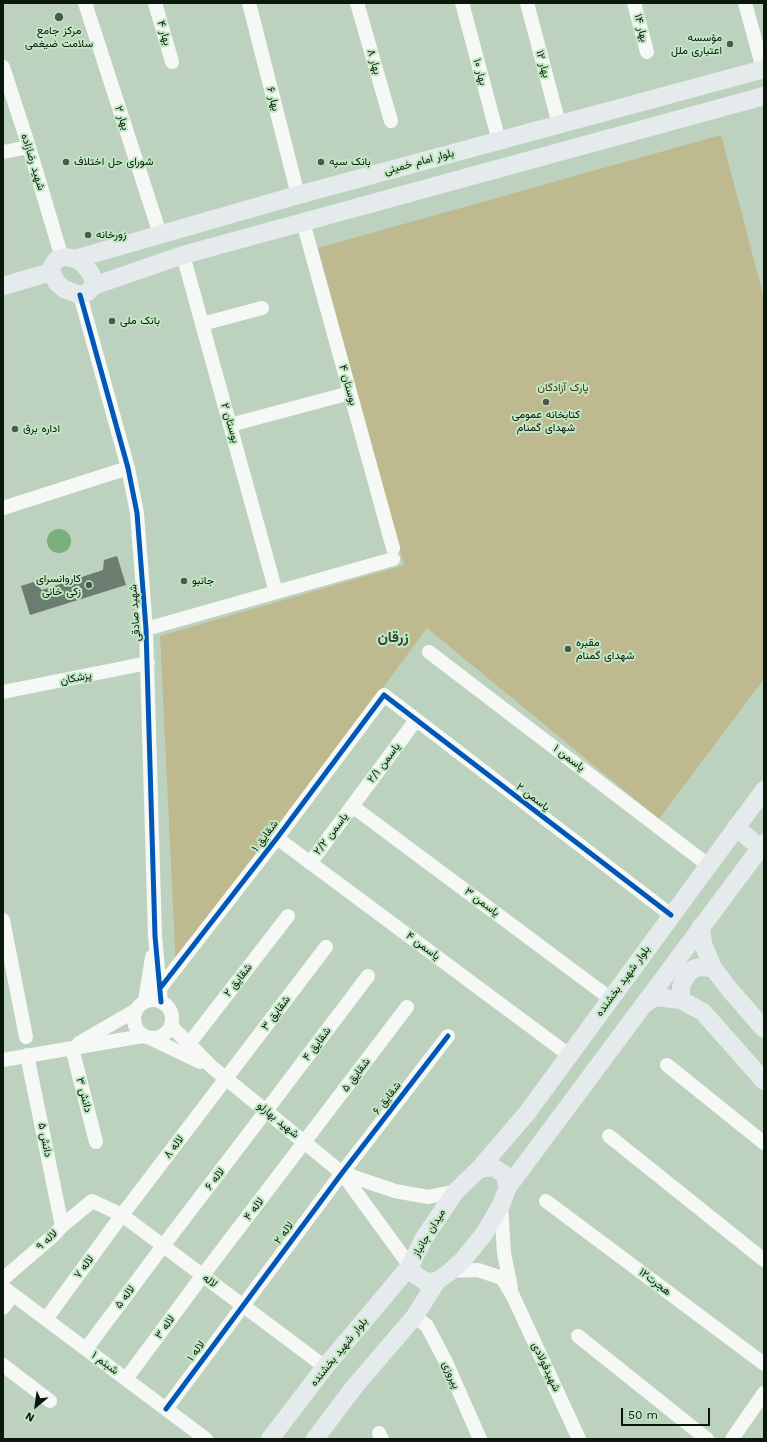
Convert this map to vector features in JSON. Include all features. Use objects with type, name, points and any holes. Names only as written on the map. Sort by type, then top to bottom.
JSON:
[{"type":"main road","name":"بلوار امام خمینی","points":[[68,258],[763,69]]},
{"type":"main road","points":[[86,291],[94,281],[90,272],[85,266],[68,258],[57,259],[54,262],[51,272],[56,283],[60,287],[70,292],[86,291],[182,255],[763,99]]},
{"type":"main road","points":[[3,286],[51,272]]},
{"type":"main road","name":"بلوار شهید بخشنده","points":[[479,1169],[527,1112],[764,790]]},
{"type":"main road","points":[[315,1439],[355,1386],[415,1316],[437,1282],[462,1261],[484,1234],[501,1204],[508,1187],[762,845],[736,827]]},
{"type":"main road","points":[[701,926],[703,944],[713,968],[764,1029]]},
{"type":"main road","points":[[681,1000],[681,986],[688,974],[694,969],[700,967],[713,968]]},
{"type":"main road","points":[[643,1006],[655,997],[681,1000],[703,1012],[764,1081]]},
{"type":"main road","points":[[479,1169],[494,1167],[504,1174],[508,1187]]},
{"type":"main road","name":"میدان جانباز","points":[[437,1282],[426,1282],[414,1274],[410,1266],[424,1238],[456,1191],[479,1169]]},
{"type":"main road","name":"بلوار شهید بخشنده","points":[[270,1439],[326,1367],[410,1266]]},
{"type":"street","name":"بهار ۲","points":[[85,3],[160,234]]},
{"type":"street","name":"بهار ۴","points":[[155,3],[172,62]]},
{"type":"street","name":"بهار ۶","points":[[248,3],[298,195]]},
{"type":"street","name":"بهار ۸","points":[[357,3],[391,120]]},
{"type":"street","name":"بهار ۱۰","points":[[462,3],[498,141]]},
{"type":"street","name":"بهار ۱۲","points":[[527,3],[559,124]]},
{"type":"street","name":"بهار ۱۴","points":[[634,3],[647,52]]},
{"type":"street","points":[[746,3],[763,69]]},
{"type":"street","name":"شهید رضازاده","points":[[3,67],[68,258]]},
{"type":"street","points":[[3,152],[29,147]]},
{"type":"street","name":"بوستان ۴","points":[[276,592],[393,553],[303,222]]},
{"type":"street","name":"بوستان ۲","points":[[182,255],[276,592]]},
{"type":"street","name":"شهید صادقی","points":[[86,291],[128,468],[137,513],[148,664],[155,936]]},
{"type":"street","points":[[202,324],[262,308]]},
{"type":"street","points":[[230,425],[350,393]]},
{"type":"street","points":[[3,508],[128,468]]},
{"type":"street","points":[[146,629],[276,592]]},
{"type":"street","name":"یاسمن ۱","points":[[429,652],[708,865]]},
{"type":"street","name":"پزشکان","points":[[3,692],[148,664]]},
{"type":"street","name":"یاسمن ۲","points":[[384,695],[671,915]]},
{"type":"street","name":"شقایق ۱","points":[[161,987],[277,838],[384,695]]},
{"type":"street","name":"یاسمن ۲/۱","points":[[352,806],[416,720]]},
{"type":"street","name":"یاسمن ۲/۲","points":[[310,863],[352,806]]},
{"type":"street","name":"یاسمن ۳","points":[[352,806],[611,999]]},
{"type":"street","name":"یاسمن ۴","points":[[277,838],[569,1055]]},
{"type":"street","name":"شقایق ۲","points":[[188,1045],[288,916]]},
{"type":"street","points":[[3,920],[26,1037]]},
{"type":"street","points":[[155,936],[162,1002]]},
{"type":"street","points":[[155,936],[141,1006],[134,1016],[136,1027],[147,1037],[213,1068]]},
{"type":"street","name":"شقایق ۳","points":[[226,1078],[326,947]]},
{"type":"street","name":"شقایق ۴","points":[[266,1111],[368,976]]},
{"type":"street","points":[[3,1060],[147,1037],[156,1038],[167,1032],[171,1026],[172,1015],[170,1010],[162,1002],[154,1000],[141,1006],[72,1048]]},
{"type":"street","name":"شقایق ۵","points":[[305,1142],[407,1007]]},
{"type":"street","points":[[171,1026],[188,1045],[213,1068]]},
{"type":"street","name":"شقایق ۶","points":[[342,1173],[448,1036]]},
{"type":"street","name":"دانش ۳","points":[[72,1048],[96,1142]]},
{"type":"street","name":"دانش ۵","points":[[27,1055],[62,1226]]},
{"type":"street","points":[[667,1065],[764,1143]]},
{"type":"street","name":"شهید بهارلو","points":[[213,1068],[342,1173]]},
{"type":"street","name":"لاله ۸","points":[[122,1215],[226,1078]]},
{"type":"street","name":"لاله ۶","points":[[163,1246],[266,1111]]},
{"type":"street","points":[[609,1136],[764,1260]]},
{"type":"street","name":"لاله ۴","points":[[203,1275],[305,1142]]},
{"type":"street","points":[[342,1173],[395,1191],[428,1197],[456,1191]]},
{"type":"street","points":[[342,1173],[410,1266]]},
{"type":"street","name":"لاله ۲","points":[[243,1305],[342,1173]]},
{"type":"street","name":"لاله ۹","points":[[3,1280],[62,1226],[92,1201]]},
{"type":"street","name":"لاله","points":[[92,1201],[122,1215],[326,1367]]},
{"type":"street","name":"هجرت۱۲","points":[[546,1201],[764,1364]]},
{"type":"street","points":[[501,1204],[504,1253],[513,1296]]},
{"type":"street","name":"لاله ۷","points":[[46,1318],[122,1215]]},
{"type":"street","name":"لاله ۵","points":[[86,1349],[163,1246]]},
{"type":"street","points":[[451,1271],[478,1270],[502,1278],[513,1296]]},
{"type":"street","name":"لاله ۳","points":[[126,1379],[203,1275]]},
{"type":"street","points":[[3,1308],[8,1291]]},
{"type":"street","name":"شبنم ۱","points":[[8,1291],[206,1439]]},
{"type":"street","name":"شهیدفولادی","points":[[513,1296],[579,1439]]},
{"type":"street","name":"لاله ۱","points":[[166,1409],[243,1305]]},
{"type":"street","name":"پیروزی","points":[[415,1316],[427,1326],[446,1362],[480,1439]]},
{"type":"street","points":[[578,1336],[707,1439]]},
{"type":"street","points":[[3,1365],[50,1401]]},
{"type":"street","points":[[732,1439],[764,1393]]},
{"type":"green space","name":"پارک آزادگان","points":[[721,135],[764,298],[764,679],[659,819],[427,628],[176,968],[160,636],[404,565],[318,248]]},
{"type":"shaded area","points":[[59,529],[64,530],[70,536],[70,546],[64,552],[59,553],[54,552],[48,546],[47,541],[48,536],[54,530]]},
{"type":"building","name":"کاروانسرای زکی خانی","points":[[117,556],[126,585],[30,615],[21,586],[33,582],[42,590],[103,570],[104,560]]},
{"type":"cycle path","points":[[80,295],[128,468],[137,513],[146,629],[155,936],[161,1002]]},
{"type":"cycle path","points":[[161,987],[277,838],[384,695],[671,915]]},
{"type":"cycle path","points":[[166,1409],[342,1173],[448,1036]]},
{"type":"place","name":"مرکز جامع سلامت ضیغمی","points":[[59,17]]},
{"type":"place","name":"مؤسسه اعتباری ملل","points":[[730,44]]},
{"type":"place","name":"شورای حل اختلاف","points":[[66,162]]},
{"type":"place","name":"بانک سپه","points":[[321,162]]},
{"type":"place","name":"زورخانه","points":[[88,235]]},
{"type":"place","name":"بانک ملی","points":[[112,321]]},
{"type":"place","name":"کتابخانه عمومی شهدای گمنام","points":[[546,402]]},
{"type":"place","name":"اداره برق","points":[[15,429]]},
{"type":"place","name":"جانبو","points":[[184,581]]},
{"type":"place","name":"کاروانسرای زکی خانی","points":[[89,585]]},
{"type":"place","name":"مقبره شهدای گمنام","points":[[568,649]]},
{"type":"district","name":"زرقان","points":[[393,638]]}]
